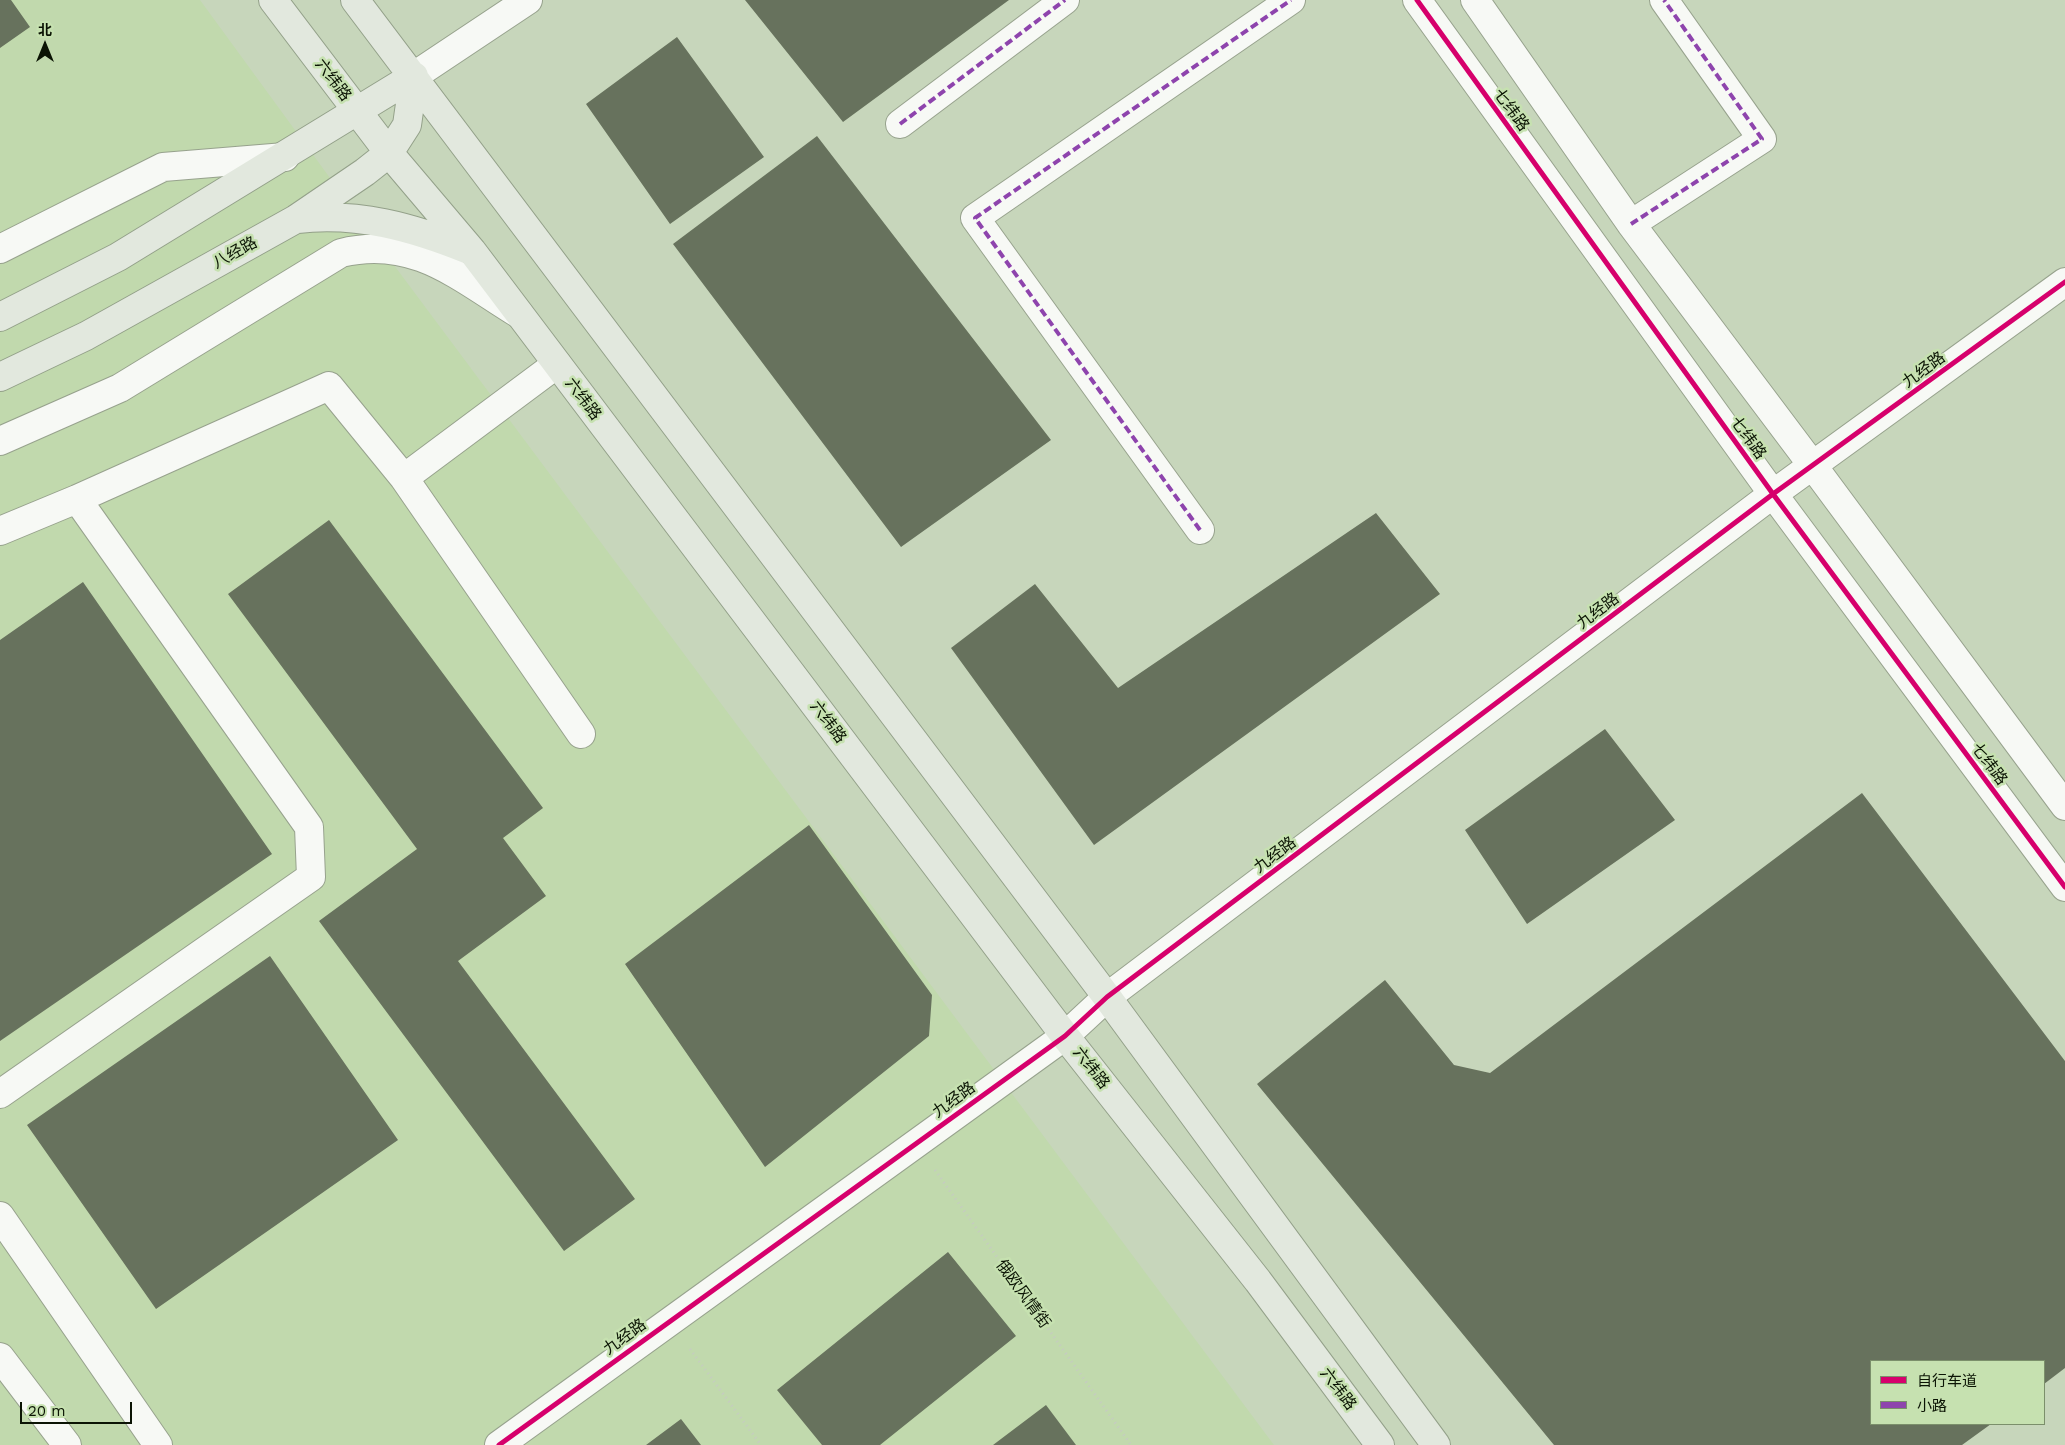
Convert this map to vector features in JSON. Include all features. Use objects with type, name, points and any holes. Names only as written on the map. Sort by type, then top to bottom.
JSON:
[{"type":"main road","name":"六纬路","points":[[273,0],[389,153],[472,251],[1065,1036],[1258,1281],[1380,1445]]},
{"type":"main road","points":[[355,0],[1107,997],[1436,1445]]},
{"type":"main road","points":[[0,317],[118,257],[285,157],[414,76]]},
{"type":"main road","name":"八经路","points":[[0,377],[86,336],[296,220],[365,172],[389,153],[407,125],[412,104],[414,76]]},
{"type":"main road","points":[[296,220],[325,216],[371,219],[400,225],[472,251]]},
{"type":"street","points":[[414,76],[528,0]]},
{"type":"street","points":[[900,124],[1065,0]]},
{"type":"street","points":[[1200,530],[975,218],[1291,0]]},
{"type":"street","name":"七纬路","points":[[1417,0],[1773,494],[2065,887]]},
{"type":"street","name":"七纬路","points":[[1475,0],[1630,224],[1813,466],[2065,806]]},
{"type":"street","points":[[1630,224],[1762,139],[1664,0]]},
{"type":"street","points":[[0,249],[163,167],[285,157]]},
{"type":"street","points":[[0,441],[120,388],[341,253],[359,248],[386,248],[425,257],[519,314]]},
{"type":"street","name":"九经路","points":[[499,1445],[1065,1036],[1107,997],[1773,494],[2065,282]]},
{"type":"street","points":[[404,478],[557,364]]},
{"type":"street","points":[[0,531],[78,500],[329,386],[404,478],[581,734]]},
{"type":"street","points":[[0,1094],[311,877],[309,826],[78,500]]},
{"type":"street","points":[[0,1216],[158,1445]]},
{"type":"street","points":[[0,1357],[67,1445]]},
{"type":"path","points":[[669,1321],[761,1445]]},
{"type":"shaded area","points":[[0,0],[200,0],[376,241],[1274,1445],[0,1445]]},
{"type":"building","points":[[0,0],[11,0],[30,27],[0,48]]},
{"type":"building","points":[[745,0],[1009,0],[843,122]]},
{"type":"building","points":[[677,37],[764,157],[670,224],[586,104]]},
{"type":"building","points":[[817,136],[1051,440],[901,547],[673,244]]},
{"type":"building","points":[[1376,513],[1440,594],[1094,845],[951,648],[1035,584],[1118,688]]},
{"type":"building","points":[[329,520],[543,808],[503,838],[546,896],[458,961],[635,1199],[564,1251],[319,921],[417,849],[228,594]]},
{"type":"building","points":[[83,582],[272,854],[0,1041],[0,640]]},
{"type":"building","points":[[1605,729],[1675,820],[1527,924],[1465,830]]},
{"type":"building","points":[[1862,793],[2065,1061],[2065,1368],[2045,1383],[2045,1360],[1870,1360],[1870,1425],[1990,1425],[1962,1445],[1554,1445],[1257,1084],[1385,980],[1454,1065],[1490,1073]]},
{"type":"building","points":[[809,825],[932,995],[929,1036],[765,1167],[625,964]]},
{"type":"building","points":[[270,956],[398,1140],[156,1309],[27,1125]]},
{"type":"building","points":[[948,1252],[1016,1336],[880,1445],[822,1445],[777,1390]]},
{"type":"building","points":[[1046,1405],[1076,1445],[993,1445]]},
{"type":"building","points":[[681,1419],[701,1445],[646,1445]]},
{"type":"marked path","points":[[900,124],[1065,0]]},
{"type":"marked path","points":[[1200,530],[975,218],[1291,0]]},
{"type":"marked path","points":[[1631,224],[1762,139],[1664,0]]},
{"type":"cycle path","points":[[1417,0],[1773,494],[2065,887]]},
{"type":"cycle path","points":[[499,1445],[1065,1036],[1107,997],[1773,494],[2065,282]]}]
